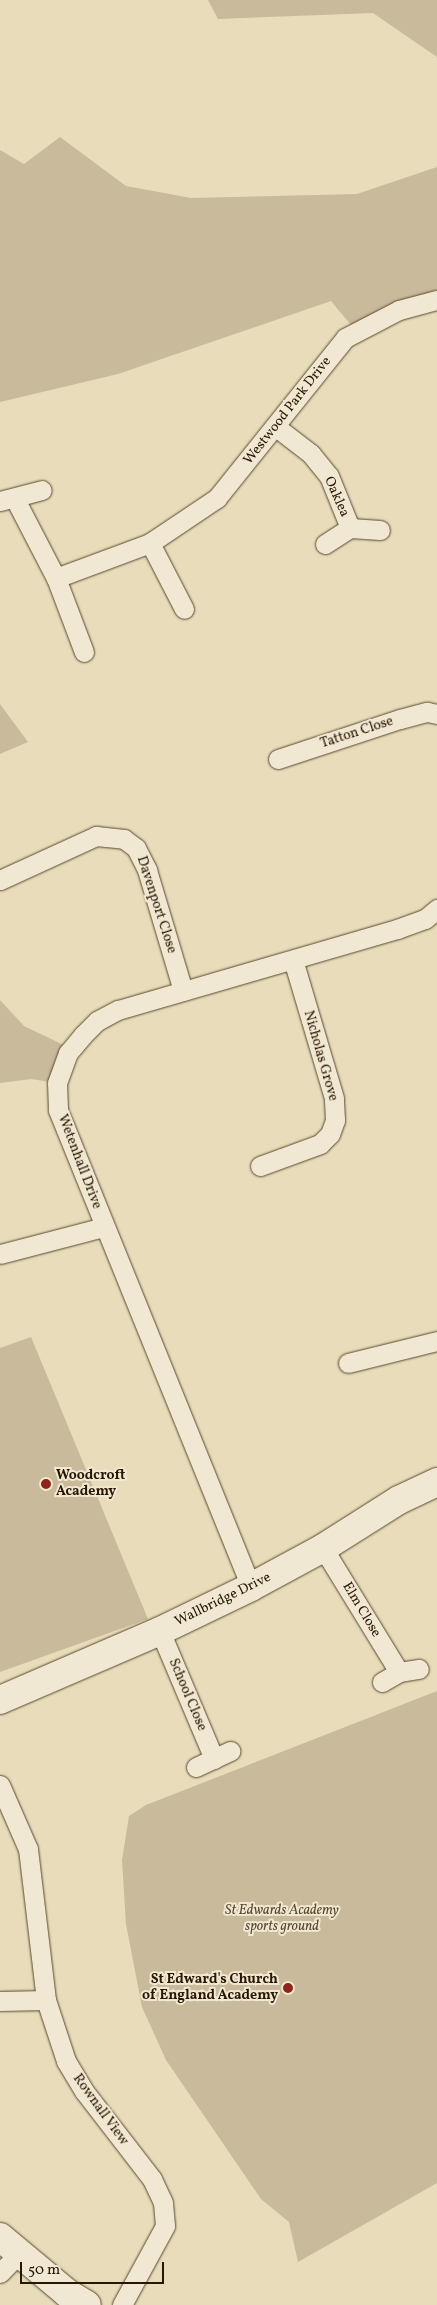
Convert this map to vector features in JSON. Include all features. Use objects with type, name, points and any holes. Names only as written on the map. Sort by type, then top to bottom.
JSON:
[{"type":"street","name":"Westwood Park Drive","points":[[56,578],[150,543],[217,498],[276,427],[345,338],[399,310],[437,300]]},
{"type":"street","name":"Oaklea","points":[[276,427],[311,454],[329,476],[350,528]]},
{"type":"street","points":[[42,490],[8,500],[56,578],[84,652]]},
{"type":"street","name":"Oaklea","points":[[325,544],[350,528],[380,530]]},
{"type":"street","points":[[150,543],[184,609]]},
{"type":"street","name":"Tatton Close","points":[[278,759],[400,719],[427,712],[437,714]]},
{"type":"street","name":"Davenport Close","points":[[0,880],[96,836],[124,839],[136,848],[147,870],[183,991]]},
{"type":"street","name":"Wetenhall Drive","points":[[251,1587],[58,1110],[57,1083],[68,1053],[97,1021],[118,1010],[397,929],[425,919],[437,909]]},
{"type":"street","name":"Nicholas Grove","points":[[260,1166],[320,1144],[330,1134],[336,1120],[334,1098],[293,960]]},
{"type":"street","points":[[0,1254],[104,1227]]},
{"type":"street","points":[[348,1363],[437,1341]]},
{"type":"street","name":"Wallbridge Drive","points":[[0,1700],[160,1631],[251,1587],[323,1548],[399,1500],[437,1482]]},
{"type":"street","name":"Elm Close","points":[[323,1548],[399,1672]]},
{"type":"street","name":"School Close","points":[[160,1631],[214,1759]]},
{"type":"street","points":[[382,1682],[399,1672],[419,1668]]},
{"type":"street","points":[[196,1767],[231,1751]]},
{"type":"street","name":"Rownall View","points":[[0,1785],[28,1849],[46,2000],[66,2061],[84,2091],[152,2179],[163,2203],[165,2226],[122,2305]]},
{"type":"street","points":[[0,2001],[46,2000]]},
{"type":"street","points":[[0,2273],[10,2244],[67,2293],[87,2305]]},
{"type":"green space","points":[[208,0],[437,0],[437,57],[373,13],[218,19]]},
{"type":"green space","points":[[60,137],[126,186],[191,198],[357,194],[437,167],[437,300],[356,331],[331,301],[118,374],[0,402],[0,150],[24,164]]},
{"type":"green space","points":[[0,704],[28,742],[0,754]]},
{"type":"green space","points":[[0,1000],[24,1026],[72,1049],[57,1083],[31,1079],[0,1083]]},
{"type":"green space","name":"Woodcroft Academy","points":[[31,1337],[148,1619],[0,1672],[0,1348]]},
{"type":"green space","name":"St Edwards Academy sports ground","points":[[437,1691],[437,2183],[298,2262],[289,2222],[261,2199],[166,2060],[142,2007],[126,1924],[122,1860],[129,1816],[146,1805]]},
{"type":"place","name":"Woodcroft Academy","points":[[46,1484]]},
{"type":"place","name":"St Edward's Church of England Academy","points":[[288,1988]]}]
